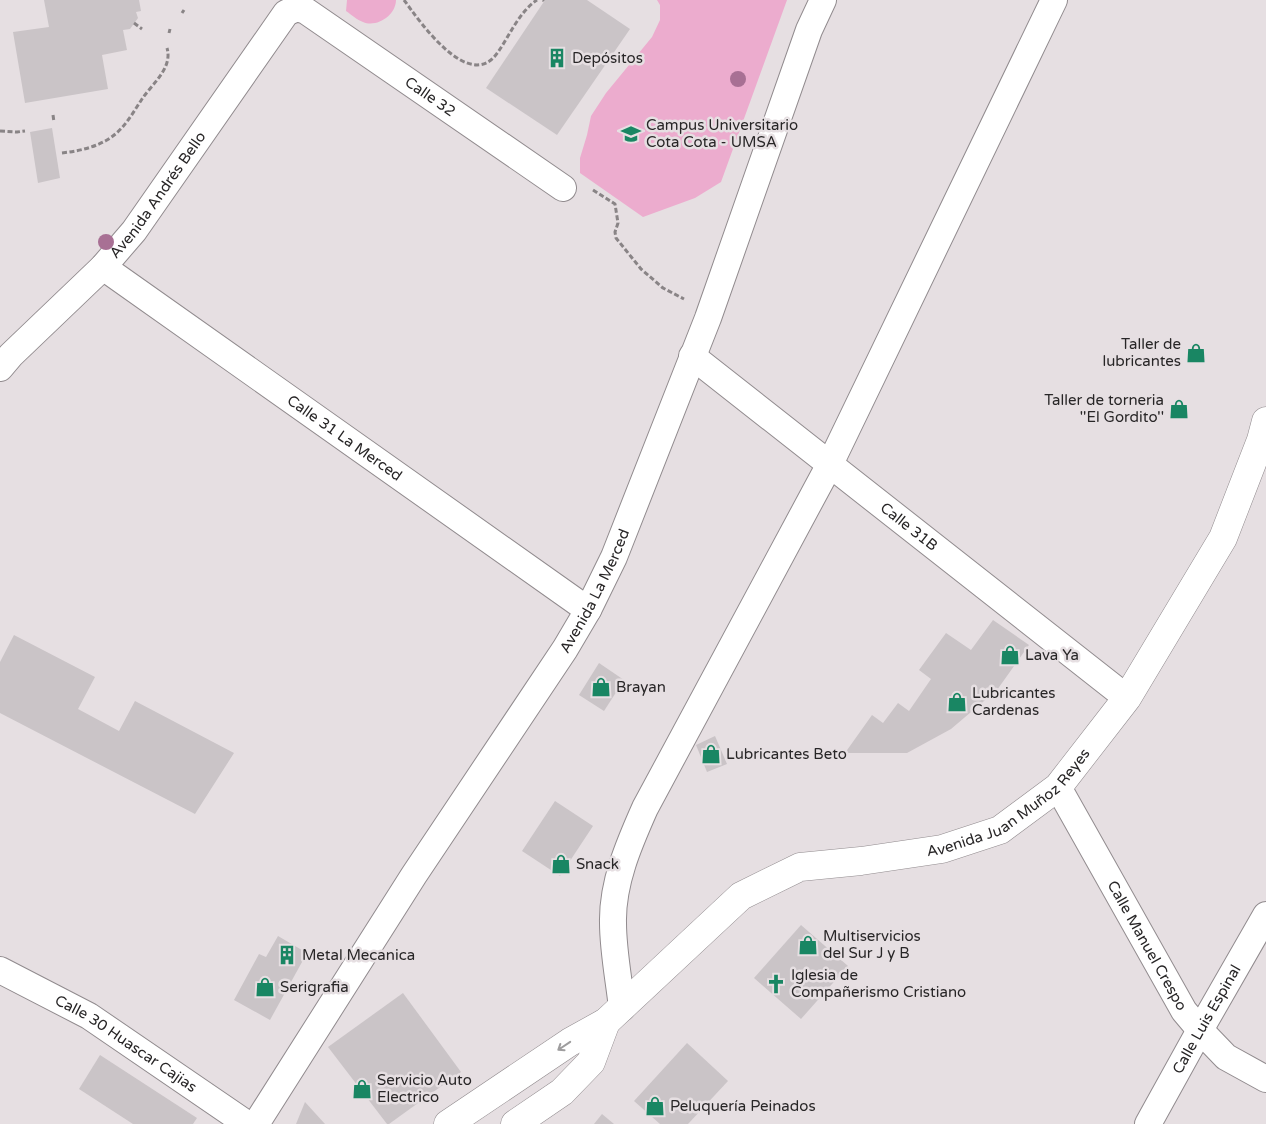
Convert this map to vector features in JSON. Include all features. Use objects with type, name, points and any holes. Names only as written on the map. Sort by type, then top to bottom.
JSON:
[{"type":"main road","name":"Avenida Juan Muñoz Reyes","points":[[448,1124],[570,1042],[614,1015],[741,896],[800,867],[861,861],[942,849],[1000,830],[1058,787],[1127,698],[1223,538],[1264,435]]},
{"type":"main road","name":"Avenida Juan Muñoz Reyes","points":[[515,1124],[562,1092],[591,1062],[614,1015]]},
{"type":"street","name":"Avenida La Merced","points":[[256,1124],[414,875],[565,648],[588,610],[614,557],[708,318],[809,30],[823,0]]},
{"type":"street","points":[[614,1015],[612,922],[616,890],[627,847],[650,799],[830,464],[1054,0]]},
{"type":"street","name":"Calle 32","points":[[297,8],[306,11],[563,188]]},
{"type":"street","name":"Avenida Andrés Bello","points":[[0,368],[11,354],[103,267],[134,231],[286,13],[297,8]]},
{"type":"street","name":"Calle 31 La Merced","points":[[103,267],[588,610]]},
{"type":"street","name":"Calle 31B","points":[[692,356],[1127,698]]},
{"type":"street","name":"Calle Manuel Crespo","points":[[1058,787],[1184,1011],[1226,1057],[1266,1079]]},
{"type":"street","name":"Calle Luis Espinal","points":[[1148,1124],[1266,915]]},
{"type":"street","name":"Calle 30 Huascar Cajias","points":[[0,970],[89,1016],[247,1124]]},
{"type":"path","points":[[404,0],[431,35],[458,59],[470,64],[480,65],[497,54],[507,36],[537,0]]},
{"type":"path","points":[[134,23],[142,29]]},
{"type":"path","points":[[62,153],[94,146],[108,139],[124,127],[142,99],[161,76],[169,54],[167,48]]},
{"type":"path","points":[[52,115],[54,122]]},
{"type":"path","points":[[0,131],[17,132],[25,130]]},
{"type":"path","points":[[563,188],[586,186],[615,204],[618,223],[615,232],[616,238],[641,269],[664,288],[682,297],[708,318]]},
{"type":"shaded area","points":[[347,0],[396,0],[393,11],[385,19],[380,22],[368,23],[359,20],[346,11]]},
{"type":"shaded area","points":[[657,0],[787,0],[721,182],[695,198],[643,217],[580,173],[580,158],[591,116],[606,93],[652,37],[660,20],[660,5]]},
{"type":"building","points":[[44,0],[139,0],[141,11],[136,12],[138,18],[130,29],[123,30],[127,50],[102,55],[108,89],[25,103],[13,32],[49,27]]},
{"type":"building","name":"Depósitos","points":[[545,0],[587,0],[630,29],[557,135],[486,88]]},
{"type":"building","points":[[52,128],[60,178],[38,183],[30,132]]},
{"type":"building","points":[[993,620],[1029,645],[997,690],[951,729],[907,753],[845,753],[872,715],[883,723],[898,703],[909,711],[931,679],[919,670],[946,633],[971,650]]},
{"type":"building","points":[[14,635],[95,677],[78,709],[119,731],[135,701],[234,753],[195,814],[0,713],[0,662]]},
{"type":"building","name":"Brayan","points":[[599,663],[624,680],[604,711],[579,695]]},
{"type":"building","name":"Lubricantes Beto","points":[[715,736],[727,764],[707,772],[696,745]]},
{"type":"building","points":[[555,801],[593,826],[560,876],[522,851]]},
{"type":"building","points":[[801,925],[848,966],[801,1019],[754,978]]},
{"type":"building","name":"Serigrafia","points":[[278,936],[307,953],[270,1020],[234,1000],[259,954],[266,957]]},
{"type":"building","points":[[403,993],[461,1072],[387,1124],[328,1047]]},
{"type":"building","points":[[687,1043],[728,1081],[688,1124],[660,1124],[634,1101]]},
{"type":"building","points":[[100,1055],[197,1118],[193,1124],[133,1124],[79,1089]]},
{"type":"building","points":[[305,1102],[325,1124],[296,1124]]},
{"type":"building","points":[[602,1114],[614,1124],[594,1124]]},
{"type":"place","name":"Depósitos","points":[[557,58]]},
{"type":"place","name":"Campus Universitario Cota Cota - UMSA","points":[[631,134]]},
{"type":"place","name":"Taller de lubricantes","points":[[1196,353]]},
{"type":"place","name":"Taller de torneria ''El Gordito''","points":[[1179,409]]},
{"type":"place","name":"Lava Ya","points":[[1010,655]]},
{"type":"place","name":"Brayan","points":[[601,687]]},
{"type":"place","name":"Lubricantes Cardenas","points":[[957,702]]},
{"type":"place","name":"Lubricantes Beto","points":[[711,754]]},
{"type":"place","name":"Snack","points":[[561,864]]},
{"type":"place","name":"Multiservicios del Sur J y B","points":[[808,945]]},
{"type":"place","name":"Metal Mecanica","points":[[287,955]]},
{"type":"place","name":"Iglesia de Compañerismo Cristiano","points":[[776,984]]},
{"type":"place","name":"Serigrafia","points":[[265,987]]},
{"type":"place","name":"Servicio Auto Electrico","points":[[362,1089]]},
{"type":"place","name":"Peluquería Peinados","points":[[655,1106]]}]
